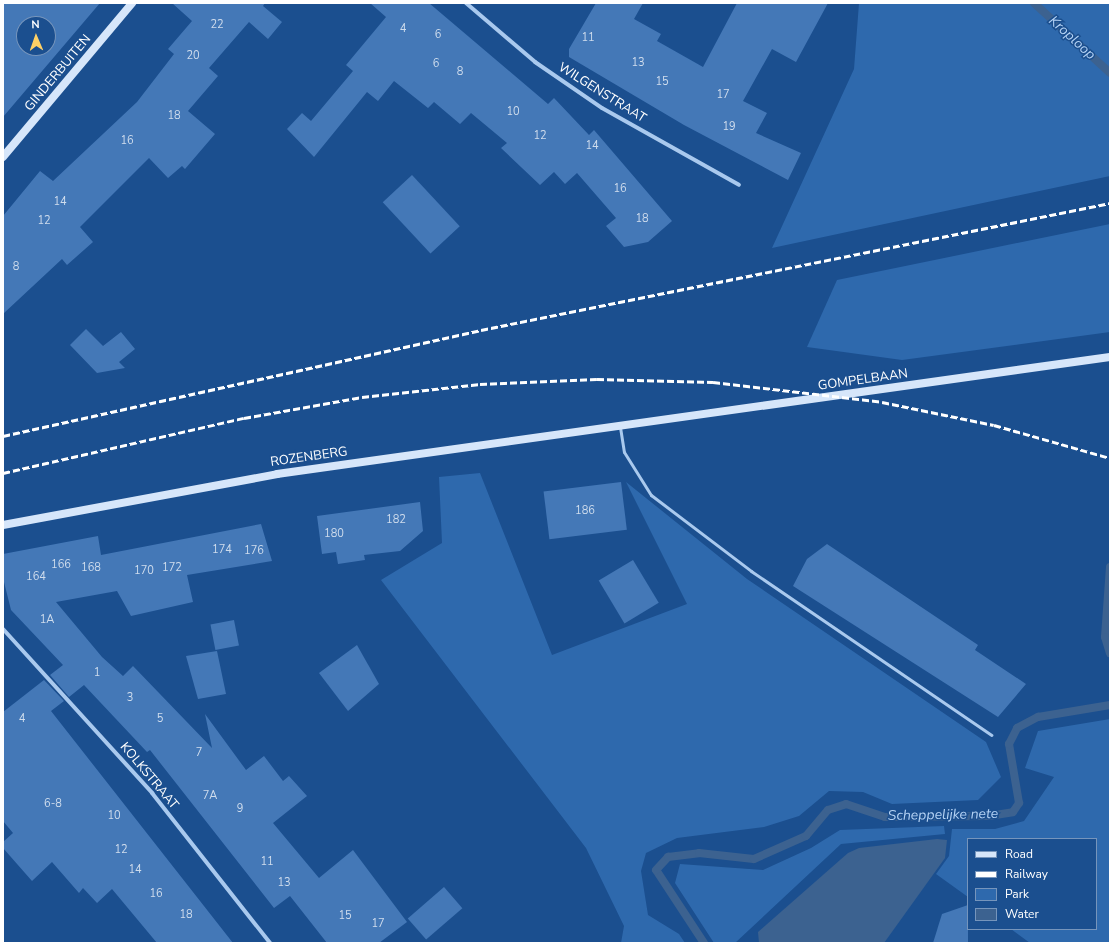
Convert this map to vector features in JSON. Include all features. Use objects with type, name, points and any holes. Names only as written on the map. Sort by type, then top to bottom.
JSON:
[{"type":"street","name":"GINDERBUITEN","points":[[3,157],[132,3]]},
{"type":"street","name":"WILGENSTRAAT","points":[[466,3],[535,62],[602,108],[739,184]]},
{"type":"street","name":"GOMPELBAAN","points":[[620,427],[1110,356]]},
{"type":"street","name":"ROZENBERG","points":[[3,525],[277,474],[620,427]]},
{"type":"street","name":"KOLKSTRAAT","points":[[3,630],[152,793],[270,943]]},
{"type":"lane","points":[[620,427],[624,452],[651,495],[751,570],[991,735]]},
{"type":"green space","points":[[859,3],[1110,3],[1110,176],[772,248],[854,69]]},
{"type":"green space","points":[[1110,224],[1110,332],[902,360],[807,347],[837,280]]},
{"type":"green space","points":[[480,473],[552,655],[687,604],[626,482],[747,579],[986,742],[1001,777],[978,800],[892,804],[863,792],[829,791],[799,816],[764,827],[677,838],[646,853],[641,871],[648,915],[679,934],[685,943],[621,943],[624,926],[586,848],[381,580],[442,543],[439,477]]},
{"type":"green space","points":[[1110,719],[1110,943],[1030,943],[1012,930],[1097,930],[1097,838],[967,838],[967,896],[936,874],[949,856],[952,829],[995,829],[1024,821],[1054,777],[1025,768],[1038,731]]},
{"type":"green space","points":[[944,826],[945,834],[841,844],[735,943],[714,943],[675,883],[680,864],[763,870],[811,848],[840,830]]},
{"type":"water","points":[[937,839],[947,840],[945,858],[884,943],[759,943],[758,932],[848,853],[859,848]]},
{"type":"building","points":[[3,3],[100,3],[56,55],[56,16],[16,16],[16,56],[55,56],[3,117]]},
{"type":"building","points":[[172,3],[265,3],[263,6],[282,22],[268,39],[249,22],[209,68],[218,76],[188,111],[215,134],[185,169],[182,166],[168,178],[149,158],[80,227],[93,242],[67,265],[62,259],[3,314],[3,216],[40,171],[53,181],[137,102],[174,54],[168,49],[192,21]]},
{"type":"building","points":[[370,3],[429,3],[548,104],[554,98],[589,135],[594,130],[672,221],[648,242],[624,247],[606,226],[616,218],[577,173],[565,184],[554,172],[540,185],[501,148],[507,143],[471,113],[460,124],[434,102],[428,108],[394,81],[378,101],[367,92],[314,157],[287,129],[302,113],[311,121],[353,71],[346,65],[386,17]]},
{"type":"building","points":[[596,3],[643,3],[634,19],[661,34],[657,41],[703,67],[737,3],[828,3],[796,62],[772,49],[743,101],[767,113],[756,133],[801,153],[788,180],[684,125],[569,57],[569,49]]},
{"type":"building","points":[[412,175],[460,226],[430,253],[383,202]]},
{"type":"building","points":[[86,329],[103,346],[121,332],[135,349],[119,362],[125,368],[97,373],[70,345]]},
{"type":"building","points":[[621,482],[627,530],[549,539],[544,492]]},
{"type":"building","points":[[420,502],[423,531],[400,551],[364,555],[365,560],[338,564],[336,552],[322,554],[317,516]]},
{"type":"building","points":[[261,524],[272,561],[187,575],[193,602],[131,616],[117,591],[56,602],[102,657],[123,676],[133,666],[212,748],[205,714],[246,770],[264,756],[283,781],[289,776],[307,796],[273,823],[319,878],[353,850],[407,922],[379,943],[327,943],[290,896],[274,908],[150,750],[147,752],[84,685],[69,697],[50,675],[63,665],[11,610],[3,578],[3,554],[98,536],[101,555]]},
{"type":"building","points":[[827,544],[978,645],[975,650],[1026,684],[998,717],[793,586],[807,559]]},
{"type":"building","points":[[633,560],[659,603],[624,623],[599,581]]},
{"type":"building","points":[[234,620],[239,646],[215,650],[210,625]]},
{"type":"building","points":[[357,645],[379,684],[348,711],[319,673]]},
{"type":"building","points":[[217,651],[226,694],[198,699],[186,656]]},
{"type":"building","points":[[44,680],[64,701],[51,711],[233,943],[157,943],[112,889],[97,903],[83,888],[79,893],[52,862],[32,881],[3,848],[3,842],[13,833],[3,821],[3,712]]},
{"type":"building","points":[[444,887],[462,908],[426,940],[408,918]]},
{"type":"building","points":[[967,905],[968,943],[933,943],[942,914]]},
{"type":"waterway","name":"Kroploop","points":[[1034,3],[1110,73]]},
{"type":"waterway","name":"Scheppelijke nete","points":[[1110,567],[1105,637],[1110,653]]},
{"type":"waterway","name":"Scheppelijke nete","points":[[704,943],[656,870],[668,857],[699,853],[754,859],[806,836],[828,810],[846,804],[885,817],[989,816],[1013,812],[1019,803],[1009,744],[1017,728],[1038,717],[1110,705]]},
{"type":"railway","points":[[3,436],[481,330],[1110,203]]},
{"type":"railway","points":[[3,473],[244,418],[362,397],[480,384],[597,379],[713,382],[882,402],[994,425],[1110,458]]}]
